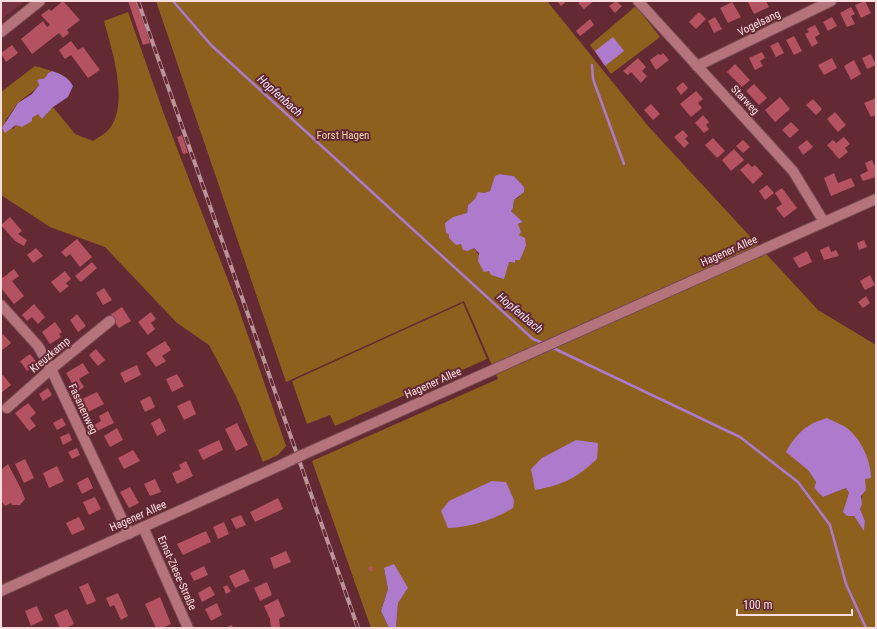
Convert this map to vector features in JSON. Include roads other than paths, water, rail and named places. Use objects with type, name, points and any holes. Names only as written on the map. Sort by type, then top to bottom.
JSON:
[{"type":"street","points":[[1,32],[40,1]]},
{"type":"street","name":"Starweg","points":[[638,1],[793,171],[824,222]]},
{"type":"street","name":"Vogelsang","points":[[697,66],[831,1]]},
{"type":"street","name":"Hagener Allee","points":[[1,591],[753,252],[876,199]]},
{"type":"street","name":"Fasanenweg","points":[[1,305],[38,346],[51,369],[129,534]]},
{"type":"street","name":"Kreuzkamp","points":[[7,408],[51,369],[110,321]]},
{"type":"street","name":"Ernst-Ziese-Straße","points":[[144,527],[188,628]]},
{"type":"waterway","name":"Hopfenbach","points":[[173,1],[211,45],[533,339],[543,343]]},
{"type":"waterway","points":[[592,65],[593,79],[624,164]]},
{"type":"waterway","name":"Hopfenbach","points":[[551,347],[740,437],[798,482],[830,525],[846,584],[866,628]]},
{"type":"railway","points":[[138,1],[358,628]]},
{"type":"park label","name":"Forst Hagen","points":[[343,135]]}]
